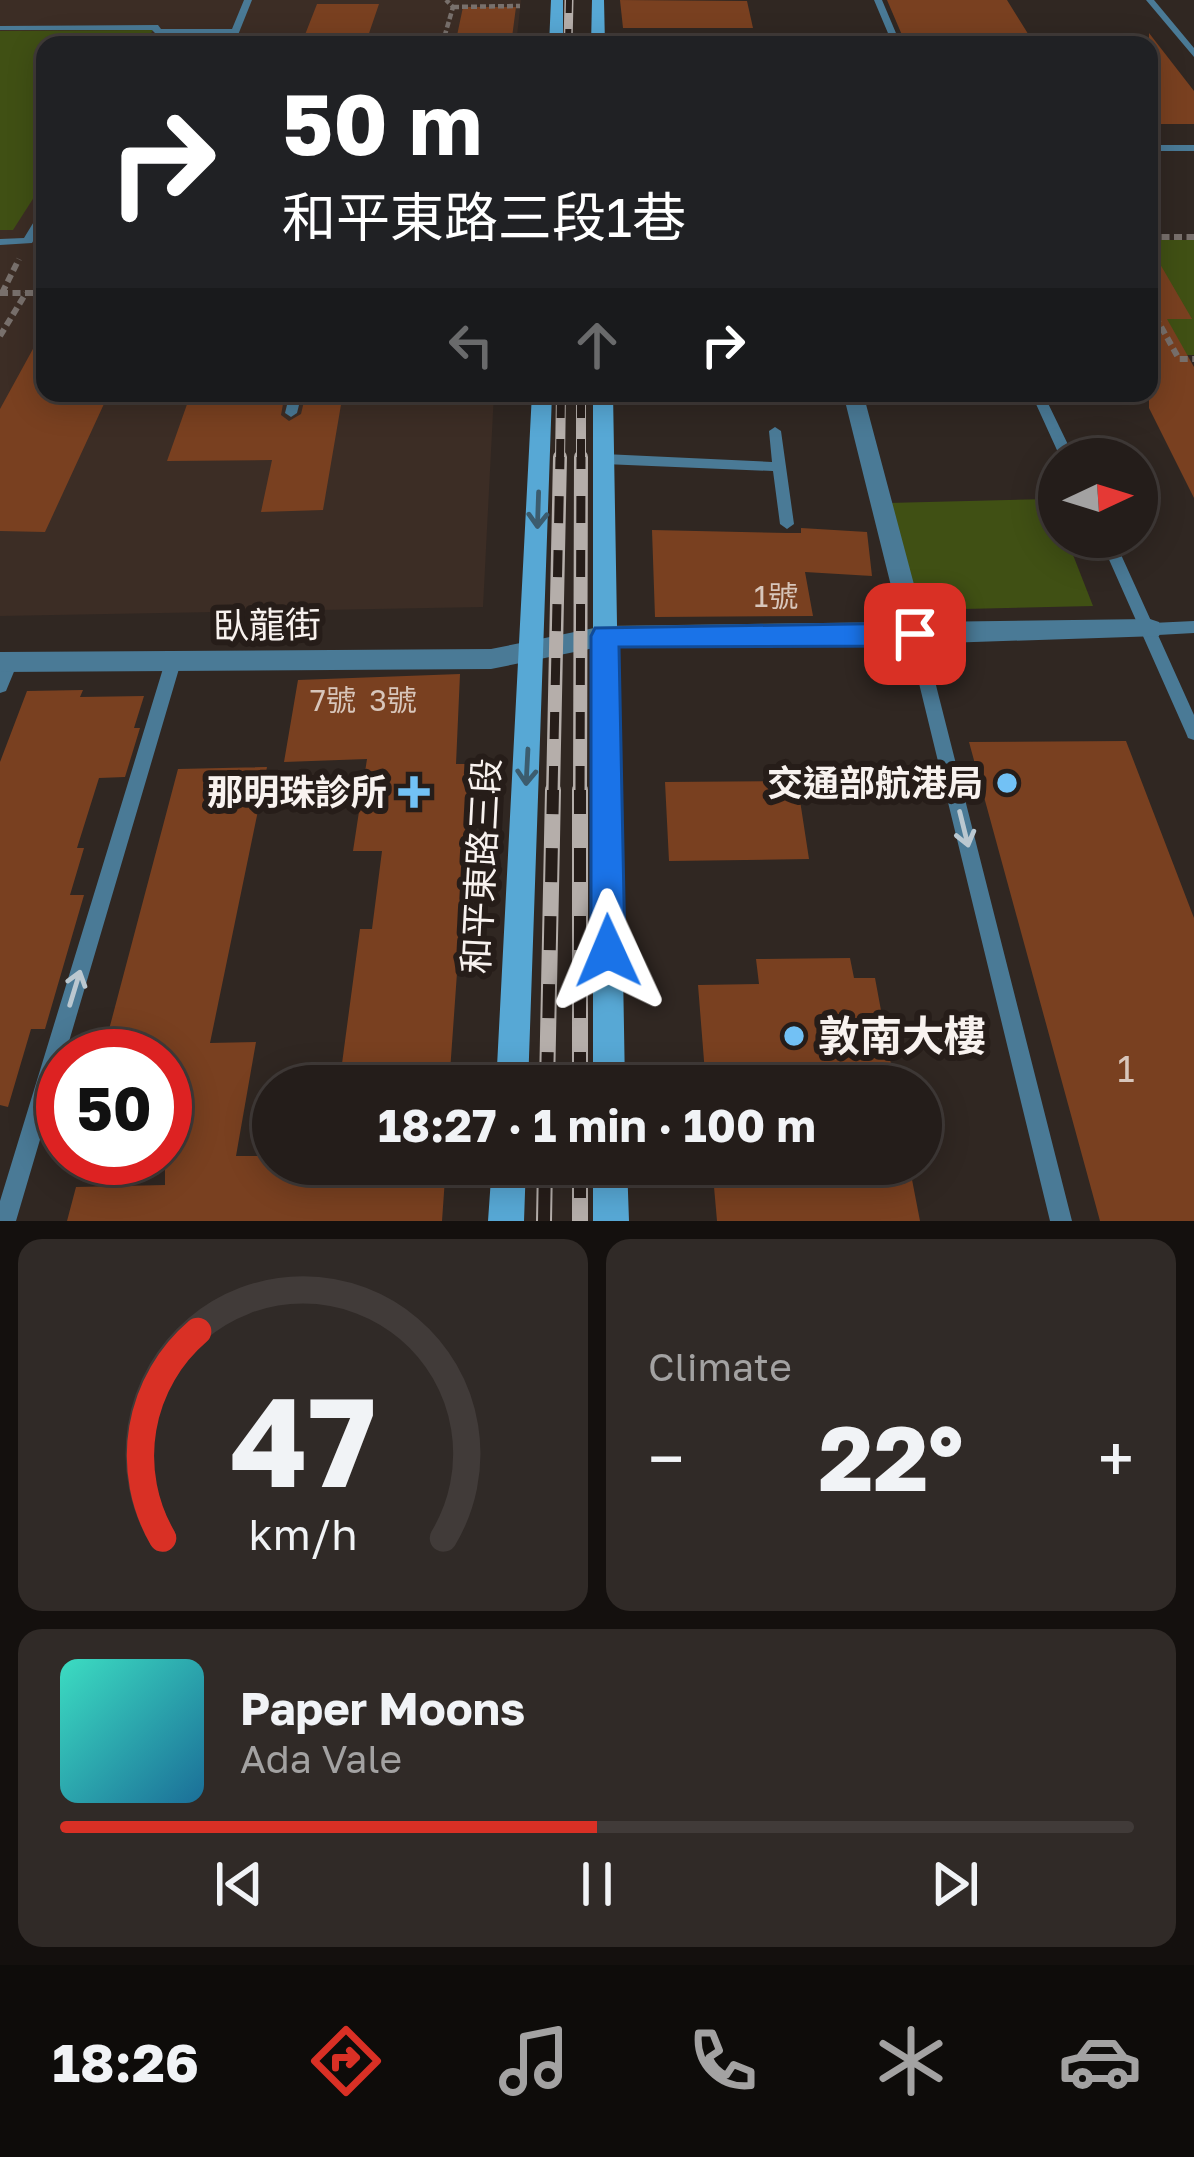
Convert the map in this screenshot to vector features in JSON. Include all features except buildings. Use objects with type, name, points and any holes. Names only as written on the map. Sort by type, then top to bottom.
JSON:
[{"type":"main road","points":[[556,36],[557,0]]},
{"type":"main road","points":[[598,0],[598,36]]},
{"type":"main road","name":"和平東路三段","points":[[513,1065],[542,402]]},
{"type":"main road","points":[[603,402],[609,1065]]},
{"type":"main road","points":[[506,1221],[507,1185]]},
{"type":"main road","points":[[610,1185],[611,1221]]},
{"type":"street","points":[[856,402],[915,634]]},
{"type":"street","name":"臥龍街","points":[[3,670],[173,662],[491,659],[604,636],[1150,629]]},
{"type":"lane","points":[[234,36],[248,0]]},
{"type":"lane","points":[[878,0],[893,36]]},
{"type":"lane","points":[[1150,0],[1194,54]]},
{"type":"lane","points":[[0,28],[236,31]]},
{"type":"lane","points":[[1158,148],[1194,148]]},
{"type":"lane","points":[[0,242],[28,241],[36,227]]},
{"type":"lane","points":[[291,413],[294,402]]},
{"type":"lane","points":[[1041,402],[1059,438]]},
{"type":"lane","points":[[776,431],[787,524]]},
{"type":"lane","points":[[604,459],[779,467]]},
{"type":"lane","points":[[1116,558],[1194,733]]},
{"type":"lane","points":[[1150,629],[1194,627]]},
{"type":"lane","points":[[915,634],[1061,1221]]},
{"type":"lane","points":[[5,1221],[173,662]]},
{"type":"path","points":[[446,0],[453,8]]},
{"type":"path","points":[[453,8],[520,6]]},
{"type":"path","points":[[445,36],[453,8]]},
{"type":"path","points":[[1158,237],[1194,237]]},
{"type":"path","points":[[0,293],[36,293]]},
{"type":"path","points":[[0,336],[26,293]]},
{"type":"path","points":[[1158,321],[1179,358],[1194,359]]},
{"type":"path","points":[[1158,332],[1164,332]]},
{"type":"shaded area","points":[[0,0],[521,0],[517,36],[36,36],[36,402],[494,402],[483,607],[0,616]]},
{"type":"green space","points":[[153,30],[149,36],[36,36],[36,194],[13,230],[0,230],[0,31]]},
{"type":"green space","points":[[1158,240],[1194,240],[1194,355],[1186,355],[1158,305]]},
{"type":"green space","points":[[1038,499],[1038,558],[1074,558],[1093,606],[919,610],[888,503]]},
{"type":"railway","points":[[568,36],[569,0]]},
{"type":"railway","points":[[560,460],[561,402]]},
{"type":"railway","points":[[581,402],[581,457]]},
{"type":"railway","points":[[553,793],[560,457]]},
{"type":"railway","points":[[580,793],[581,457]]},
{"type":"railway","points":[[547,1065],[553,790]]},
{"type":"railway","points":[[580,793],[580,1065]]},
{"type":"railway","points":[[544,1221],[545,1185]]},
{"type":"railway","points":[[580,1185],[580,1221]]},
{"type":"place","name":"交通部航港局","points":[[1007,783]]},
{"type":"place","name":"那明珠診所","points":[[414,792]]},
{"type":"place","name":"敦南大樓","points":[[794,1036]]},
{"type":"route","points":[[608,951],[604,636],[915,634]]}]
